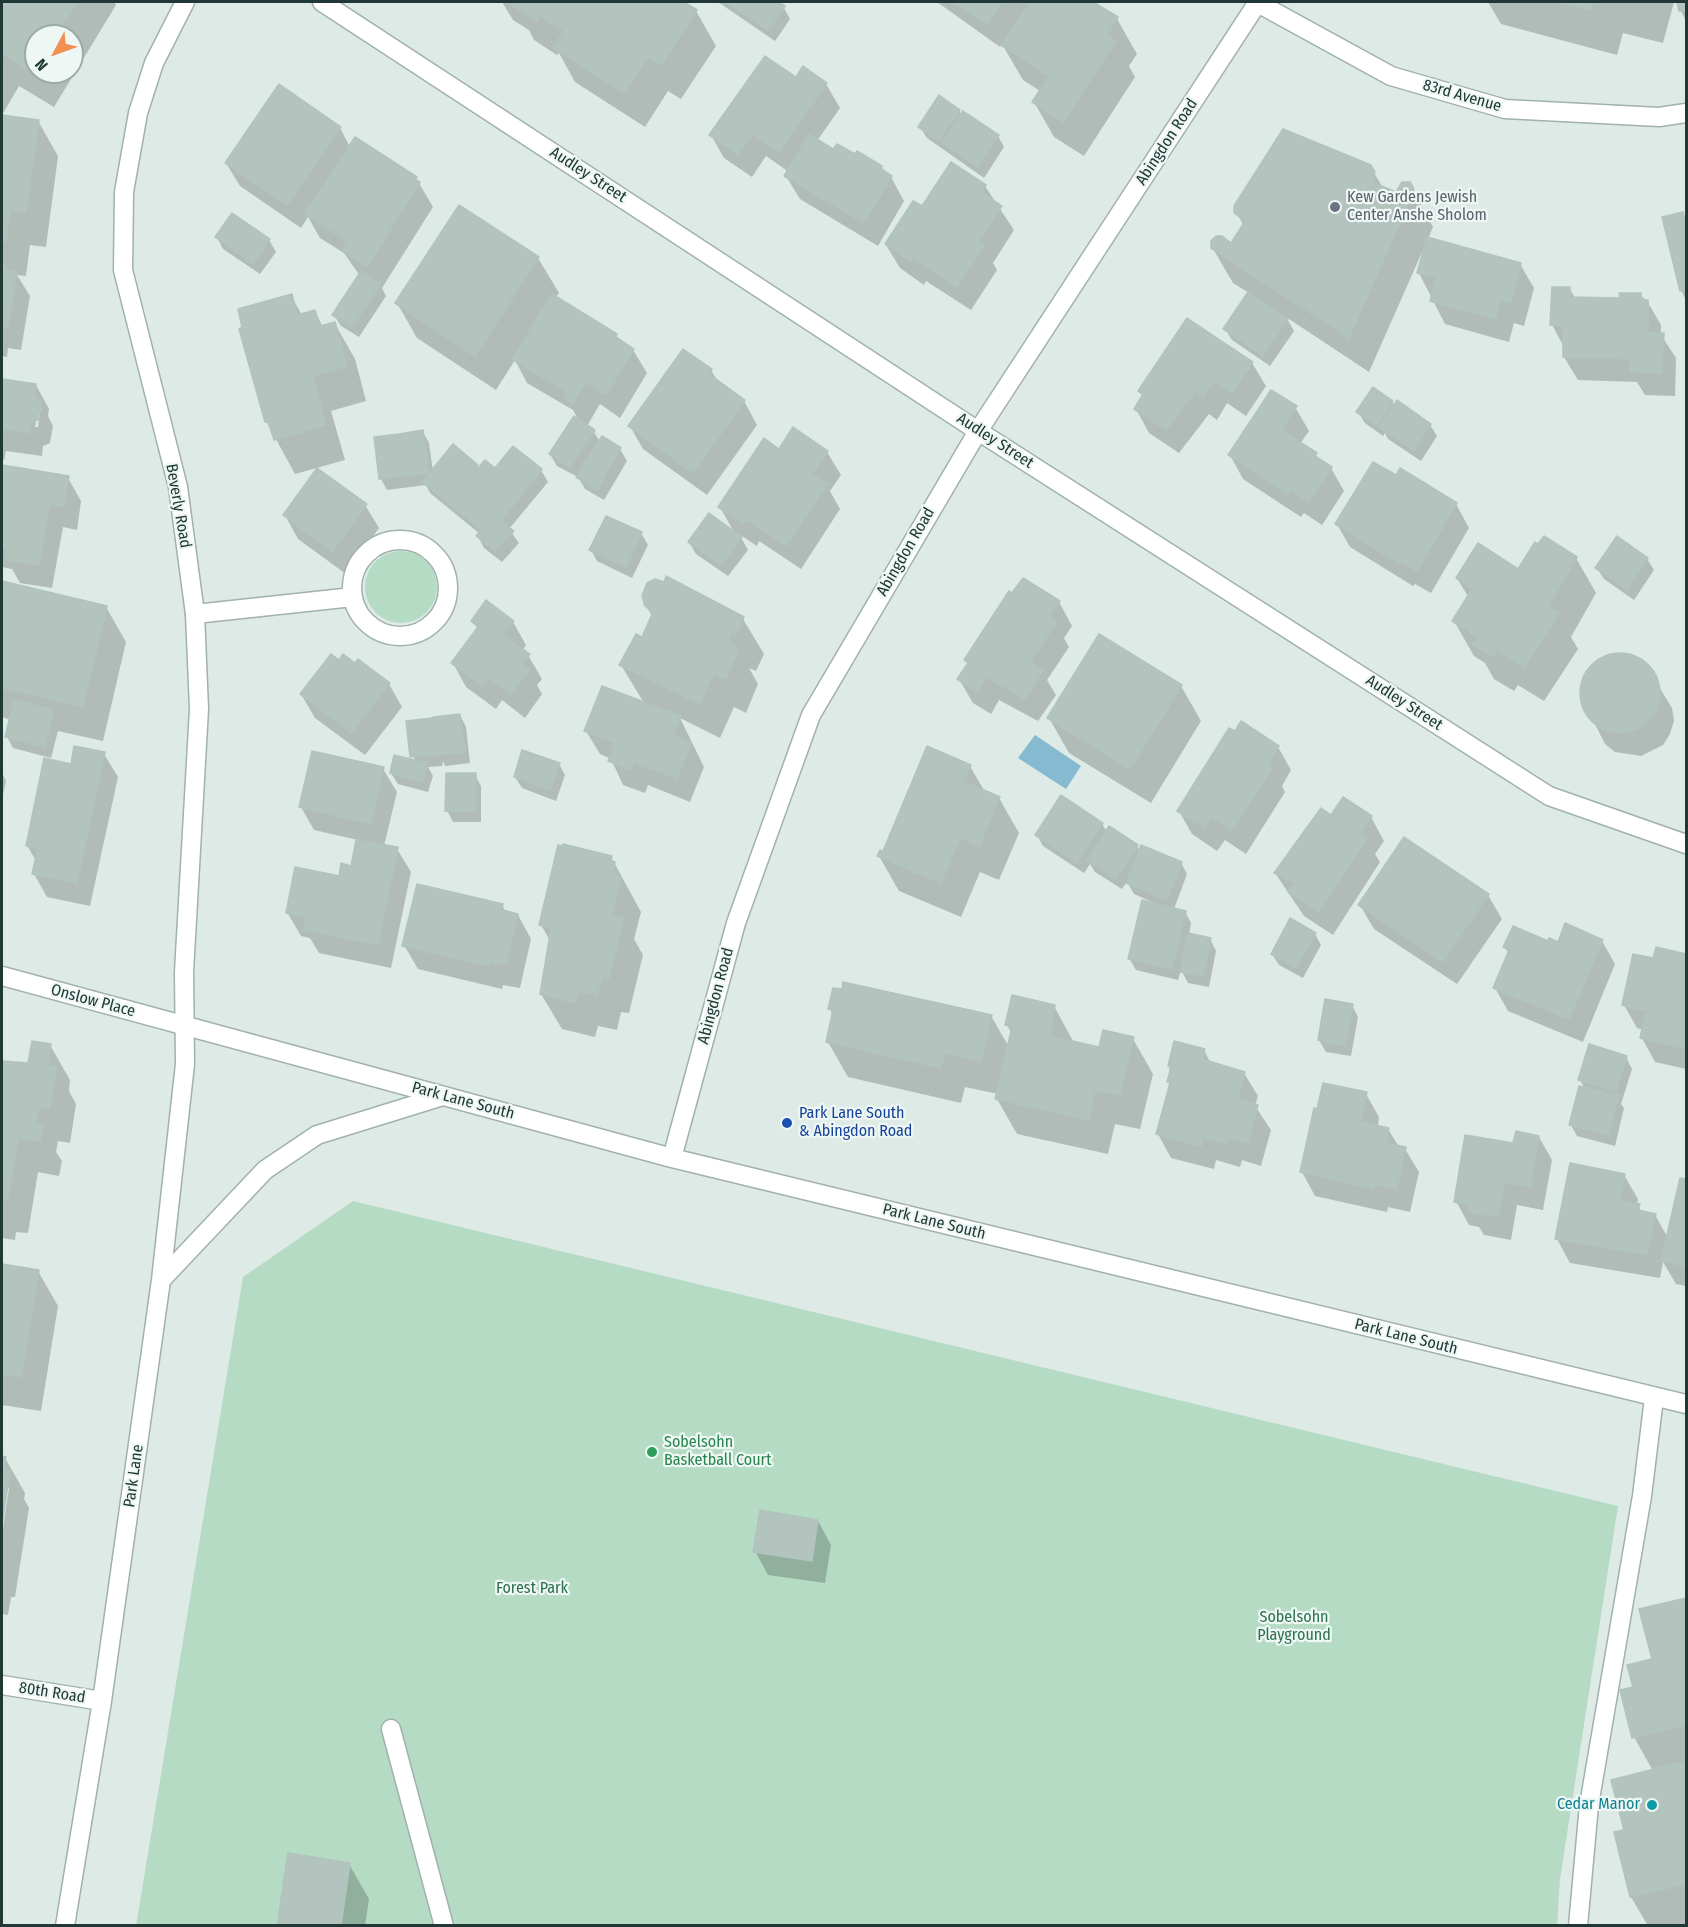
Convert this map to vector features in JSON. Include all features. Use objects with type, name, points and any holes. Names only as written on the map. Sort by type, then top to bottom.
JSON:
[{"type":"street","name":"Beverly Road","points":[[185,2],[154,63],[138,113],[124,192],[123,270],[178,487],[195,614],[199,709],[184,972],[185,1025]]},
{"type":"street","name":"Audley Street","points":[[322,2],[978,431],[1549,796],[1686,844]]},
{"type":"street","name":"Abingdon Road","points":[[672,1158],[736,923],[811,715],[978,431],[1257,2]]},
{"type":"street","name":"83rd Avenue","points":[[1257,2],[1391,76],[1505,109],[1659,117],[1686,113]]},
{"type":"street","points":[[406,540],[421,544],[434,553],[443,565],[448,581],[448,597],[442,612],[431,625],[417,634],[392,634],[370,625],[359,613],[353,597],[353,582],[361,561],[377,546],[391,541],[406,540]]},
{"type":"street","points":[[195,614],[353,597]]},
{"type":"street","name":"Onslow Place","points":[[2,976],[185,1025]]},
{"type":"street","name":"Park Lane South","points":[[185,1025],[672,1158],[1653,1398],[1686,1404]]},
{"type":"street","name":"Park Lane","points":[[65,1926],[102,1701],[161,1280],[185,1064],[185,1025]]},
{"type":"street","points":[[161,1280],[265,1170],[317,1135],[444,1096]]},
{"type":"street","points":[[1578,1926],[1589,1805],[1642,1496],[1653,1398]]},
{"type":"street","name":"80th Road","points":[[2,1685],[102,1701]]},
{"type":"street","points":[[391,1729],[444,1926]]},
{"type":"green space","points":[[401,551],[421,557],[431,567],[437,587],[431,607],[421,617],[401,623],[381,617],[371,607],[365,587],[371,567],[381,557]]},
{"type":"green space","name":"Forest Park","points":[[353,1201],[1618,1506],[1560,1879],[1557,1925],[136,1926],[243,1277]]},
{"type":"water","points":[[1035,735],[1081,766],[1066,789],[1018,758]]},
{"type":"building","points":[[2,2],[77,2],[63,24],[24,24],[24,67],[2,53]]},
{"type":"building","points":[[515,2],[684,2],[697,10],[661,65],[648,57],[624,93],[553,47],[564,31],[540,16],[537,21],[512,5]]},
{"type":"building","points":[[726,2],[744,2],[738,10]]},
{"type":"building","points":[[744,2],[778,2],[785,6],[768,31],[738,10]]},
{"type":"building","points":[[953,2],[1002,2],[987,24]]},
{"type":"building","points":[[1030,2],[1093,2],[1118,17],[1107,35],[1116,41],[1063,122],[1032,102],[1049,76],[1001,45]]},
{"type":"building","points":[[1558,2],[1593,2],[1591,10]]},
{"type":"building","points":[[1677,2],[1686,2],[1686,10],[1679,11]]},
{"type":"building","points":[[765,56],[796,77],[803,66],[827,83],[779,152],[753,134],[738,155],[709,135]]},
{"type":"building","points":[[279,84],[341,127],[287,205],[225,163]]},
{"type":"building","points":[[939,95],[960,110],[939,141],[918,127]]},
{"type":"building","points":[[963,111],[999,135],[978,167],[942,143]]},
{"type":"building","points":[[2,115],[39,120],[26,213],[10,210],[6,241],[2,241]]},
{"type":"building","points":[[1283,129],[1371,165],[1375,172],[1372,182],[1396,192],[1402,182],[1410,182],[1413,187],[1414,191],[1349,338],[1211,248],[1211,241],[1216,236],[1222,236],[1231,243],[1245,221],[1234,213],[1234,206]]},
{"type":"building","points":[[809,134],[833,149],[837,144],[855,154],[857,151],[882,166],[881,169],[892,176],[864,223],[784,176]]},
{"type":"building","points":[[355,137],[417,177],[416,180],[420,182],[367,267],[341,250],[347,241],[305,214]]},
{"type":"building","points":[[951,162],[986,185],[981,192],[1002,206],[978,241],[985,245],[957,287],[913,258],[911,262],[885,244],[913,201],[922,206]]},
{"type":"building","points":[[459,205],[539,257],[475,356],[395,303]]},
{"type":"building","points":[[1683,212],[1686,225],[1686,289],[1680,291],[1662,217]]},
{"type":"building","points":[[232,213],[270,239],[253,264],[215,237]]},
{"type":"building","points":[[1427,237],[1521,263],[1511,303],[1501,300],[1495,319],[1430,301],[1436,278],[1417,273]]},
{"type":"building","points":[[2,263],[6,264],[4,269],[17,271],[8,327],[2,326]]},
{"type":"building","points":[[361,271],[381,284],[352,327],[332,315]]},
{"type":"building","points":[[1552,287],[1570,287],[1570,297],[1620,298],[1619,293],[1641,293],[1641,300],[1648,300],[1648,333],[1664,333],[1662,373],[1630,372],[1630,359],[1563,357],[1563,326],[1550,325]]},
{"type":"building","points":[[1248,292],[1288,319],[1263,356],[1223,329]]},
{"type":"building","points":[[292,294],[297,315],[315,310],[320,326],[335,322],[347,366],[313,376],[326,425],[274,440],[268,421],[265,422],[239,329],[242,327],[238,309]]},
{"type":"building","points":[[552,294],[617,334],[616,337],[634,349],[606,395],[586,382],[573,404],[564,398],[567,392],[512,359]]},
{"type":"building","points":[[1187,318],[1253,362],[1232,393],[1214,381],[1203,397],[1195,392],[1166,430],[1134,409],[1143,394],[1138,391]]},
{"type":"building","points":[[683,349],[712,369],[709,374],[745,400],[693,473],[628,426]]},
{"type":"building","points":[[2,379],[36,384],[34,396],[41,401],[38,420],[30,422],[29,433],[2,429]]},
{"type":"building","points":[[1373,387],[1393,401],[1376,426],[1356,412]]},
{"type":"building","points":[[1271,390],[1297,406],[1281,430],[1317,453],[1315,456],[1332,467],[1308,502],[1290,490],[1288,495],[1228,455]]},
{"type":"building","points":[[1397,400],[1431,424],[1414,450],[1379,427]]},
{"type":"building","points":[[574,416],[595,430],[570,468],[549,454]]},
{"type":"building","points":[[793,427],[828,451],[812,475],[828,484],[787,546],[746,519],[743,523],[718,507],[764,438],[779,449]]},
{"type":"building","points":[[423,430],[429,473],[405,476],[399,434]]},
{"type":"building","points":[[399,434],[405,476],[379,479],[374,437]]},
{"type":"building","points":[[602,436],[621,448],[597,490],[576,477]]},
{"type":"building","points":[[453,444],[478,465],[473,474],[485,460],[495,468],[513,446],[542,469],[501,521],[514,531],[495,551],[476,536],[481,530],[422,482]]},
{"type":"building","points":[[1373,462],[1396,475],[1400,468],[1457,503],[1417,571],[1401,561],[1400,564],[1335,524]]},
{"type":"building","points":[[2,465],[69,476],[64,507],[50,504],[39,565],[5,560],[7,548],[2,547]]},
{"type":"building","points":[[317,468],[367,504],[332,552],[283,515]]},
{"type":"building","points":[[709,513],[742,537],[721,566],[688,542]]},
{"type":"building","points":[[606,516],[642,532],[626,567],[589,550]]},
{"type":"building","points":[[1544,536],[1577,557],[1548,607],[1559,613],[1524,667],[1497,651],[1493,657],[1472,644],[1478,637],[1452,621],[1472,589],[1456,578],[1478,543],[1518,569],[1535,542],[1538,544]]},
{"type":"building","points":[[1617,536],[1648,558],[1627,590],[1595,568]]},
{"type":"building","points":[[666,576],[744,617],[735,637],[731,635],[729,641],[739,648],[726,679],[714,673],[700,704],[619,665],[636,634],[642,637],[653,612],[645,606],[642,596],[647,583],[655,579],[664,582]]},
{"type":"building","points":[[1023,578],[1060,601],[1049,617],[1057,622],[1030,662],[1043,670],[1025,699],[986,677],[977,692],[957,679],[968,663],[964,660],[1009,591],[1012,593]]},
{"type":"building","points":[[2,581],[107,606],[83,707],[2,688]]},
{"type":"building","points":[[486,600],[514,621],[503,635],[530,654],[522,664],[530,669],[511,695],[488,678],[482,686],[451,663],[478,627],[471,621]]},
{"type":"building","points":[[1099,634],[1182,685],[1130,769],[1047,718]]},
{"type":"building","points":[[1612,653],[1628,653],[1649,664],[1660,685],[1660,701],[1649,722],[1628,733],[1612,733],[1598,727],[1586,715],[1580,701],[1580,685],[1586,671],[1598,659]]},
{"type":"building","points":[[331,654],[339,660],[343,654],[355,663],[358,659],[390,683],[351,733],[300,694]]},
{"type":"building","points":[[602,686],[681,716],[673,735],[691,743],[677,779],[634,763],[631,770],[608,761],[615,743],[584,731]]},
{"type":"building","points":[[14,700],[54,710],[45,747],[5,737]]},
{"type":"building","points":[[460,714],[465,752],[437,755],[433,717]]},
{"type":"building","points":[[432,718],[436,755],[410,757],[406,721]]},
{"type":"building","points":[[1241,721],[1279,746],[1268,764],[1273,767],[1232,831],[1211,817],[1204,828],[1177,811],[1229,728],[1235,731]]},
{"type":"building","points":[[74,746],[105,752],[77,883],[32,874],[38,848],[26,846],[44,758],[71,764]]},
{"type":"building","points":[[927,746],[971,765],[963,781],[1000,797],[979,846],[960,838],[941,883],[877,856],[880,850],[883,851]]},
{"type":"building","points":[[522,750],[560,763],[550,790],[514,777]]},
{"type":"building","points":[[312,751],[384,767],[371,824],[299,807]]},
{"type":"building","points":[[394,755],[427,763],[422,782],[390,773]]},
{"type":"building","points":[[446,773],[476,773],[475,811],[445,811]]},
{"type":"building","points":[[1061,795],[1103,823],[1077,863],[1035,835]]},
{"type":"building","points":[[1343,797],[1372,816],[1361,833],[1367,838],[1319,912],[1288,892],[1295,883],[1274,873],[1321,808],[1331,815]]},
{"type":"building","points":[[1109,826],[1138,845],[1116,879],[1087,860]]},
{"type":"building","points":[[1404,837],[1489,894],[1443,962],[1358,905]]},
{"type":"building","points":[[356,840],[398,847],[378,945],[304,930],[306,917],[286,913],[295,867],[339,876],[341,863],[351,866]]},
{"type":"building","points":[[563,844],[612,856],[610,861],[615,862],[613,873],[621,876],[612,916],[624,918],[609,979],[602,977],[597,995],[578,991],[575,1003],[540,994],[551,928],[539,925],[558,845]]},
{"type":"building","points":[[1141,845],[1182,862],[1167,900],[1126,883]]},
{"type":"building","points":[[417,884],[503,904],[502,910],[518,914],[506,965],[490,962],[489,966],[402,946]]},
{"type":"building","points":[[1142,900],[1186,911],[1172,969],[1128,959]]},
{"type":"building","points":[[1290,918],[1316,933],[1296,968],[1271,954]]},
{"type":"building","points":[[1565,923],[1603,940],[1569,1019],[1493,988],[1509,950],[1503,947],[1513,926],[1548,941],[1549,938],[1558,942]]},
{"type":"building","points":[[1188,933],[1211,938],[1203,976],[1180,972]]},
{"type":"building","points":[[1656,947],[1686,954],[1683,963],[1686,964],[1686,1049],[1640,1038],[1646,1011],[1622,1005],[1633,954],[1653,958]]},
{"type":"building","points":[[843,982],[992,1015],[981,1061],[945,1053],[941,1068],[826,1042],[833,1010],[828,1009],[833,988],[842,989]]},
{"type":"building","points":[[1012,995],[1055,1005],[1050,1036],[1099,1047],[1103,1030],[1134,1037],[1120,1095],[1095,1090],[1089,1120],[995,1099],[1012,1027],[1005,1025]]},
{"type":"building","points":[[1325,999],[1353,1004],[1345,1046],[1318,1040]]},
{"type":"building","points":[[32,1041],[51,1044],[48,1066],[57,1068],[50,1109],[39,1107],[36,1123],[43,1125],[40,1141],[18,1138],[8,1199],[2,1198],[2,1061],[28,1063]]},
{"type":"building","points":[[1174,1041],[1205,1049],[1202,1059],[1245,1072],[1238,1099],[1258,1105],[1248,1143],[1229,1138],[1227,1144],[1203,1137],[1201,1147],[1156,1134],[1170,1083],[1167,1082],[1171,1067],[1168,1066]]},
{"type":"building","points":[[1589,1044],[1627,1056],[1616,1091],[1578,1080]]},
{"type":"building","points":[[1323,1083],[1367,1092],[1361,1122],[1389,1128],[1386,1143],[1406,1147],[1397,1189],[1375,1184],[1374,1189],[1300,1172],[1314,1108],[1317,1109]]},
{"type":"building","points":[[1579,1086],[1619,1095],[1608,1135],[1569,1125]]},
{"type":"building","points":[[1516,1131],[1539,1136],[1530,1187],[1504,1182],[1498,1217],[1469,1212],[1470,1205],[1454,1202],[1465,1135],[1513,1143]]},
{"type":"building","points":[[1570,1163],[1625,1174],[1620,1200],[1640,1204],[1638,1210],[1656,1214],[1647,1255],[1555,1239]]},
{"type":"building","points":[[1680,1178],[1686,1179],[1686,1266],[1661,1261]]},
{"type":"building","points":[[2,1264],[39,1270],[21,1377],[2,1374]]},
{"type":"building","points":[[2,1456],[6,1457],[4,1470],[10,1471],[2,1525]]},
{"type":"building","points":[[760,1510],[818,1520],[812,1561],[753,1552]]},
{"type":"building","points":[[1686,1598],[1686,1725],[1632,1738],[1620,1690],[1633,1687],[1627,1665],[1652,1659],[1639,1609]]},
{"type":"building","name":"Cedar Manor","points":[[1686,1761],[1686,1884],[1630,1897],[1614,1832],[1624,1830],[1611,1780]]},
{"type":"building","points":[[288,1853],[350,1863],[341,1926],[277,1926]]},
{"type":"place","name":"Kew Gardens Jewish Center Anshe Sholom","points":[[1335,207]]},
{"type":"place","name":"Park Lane South & Abingdon Road","points":[[787,1123]]},
{"type":"place","name":"Sobelsohn Basketball Court","points":[[652,1452]]},
{"type":"place","name":"Cedar Manor","points":[[1652,1805]]},
{"type":"park label","name":"Sobelsohn Playground","points":[[1294,1627]]}]
